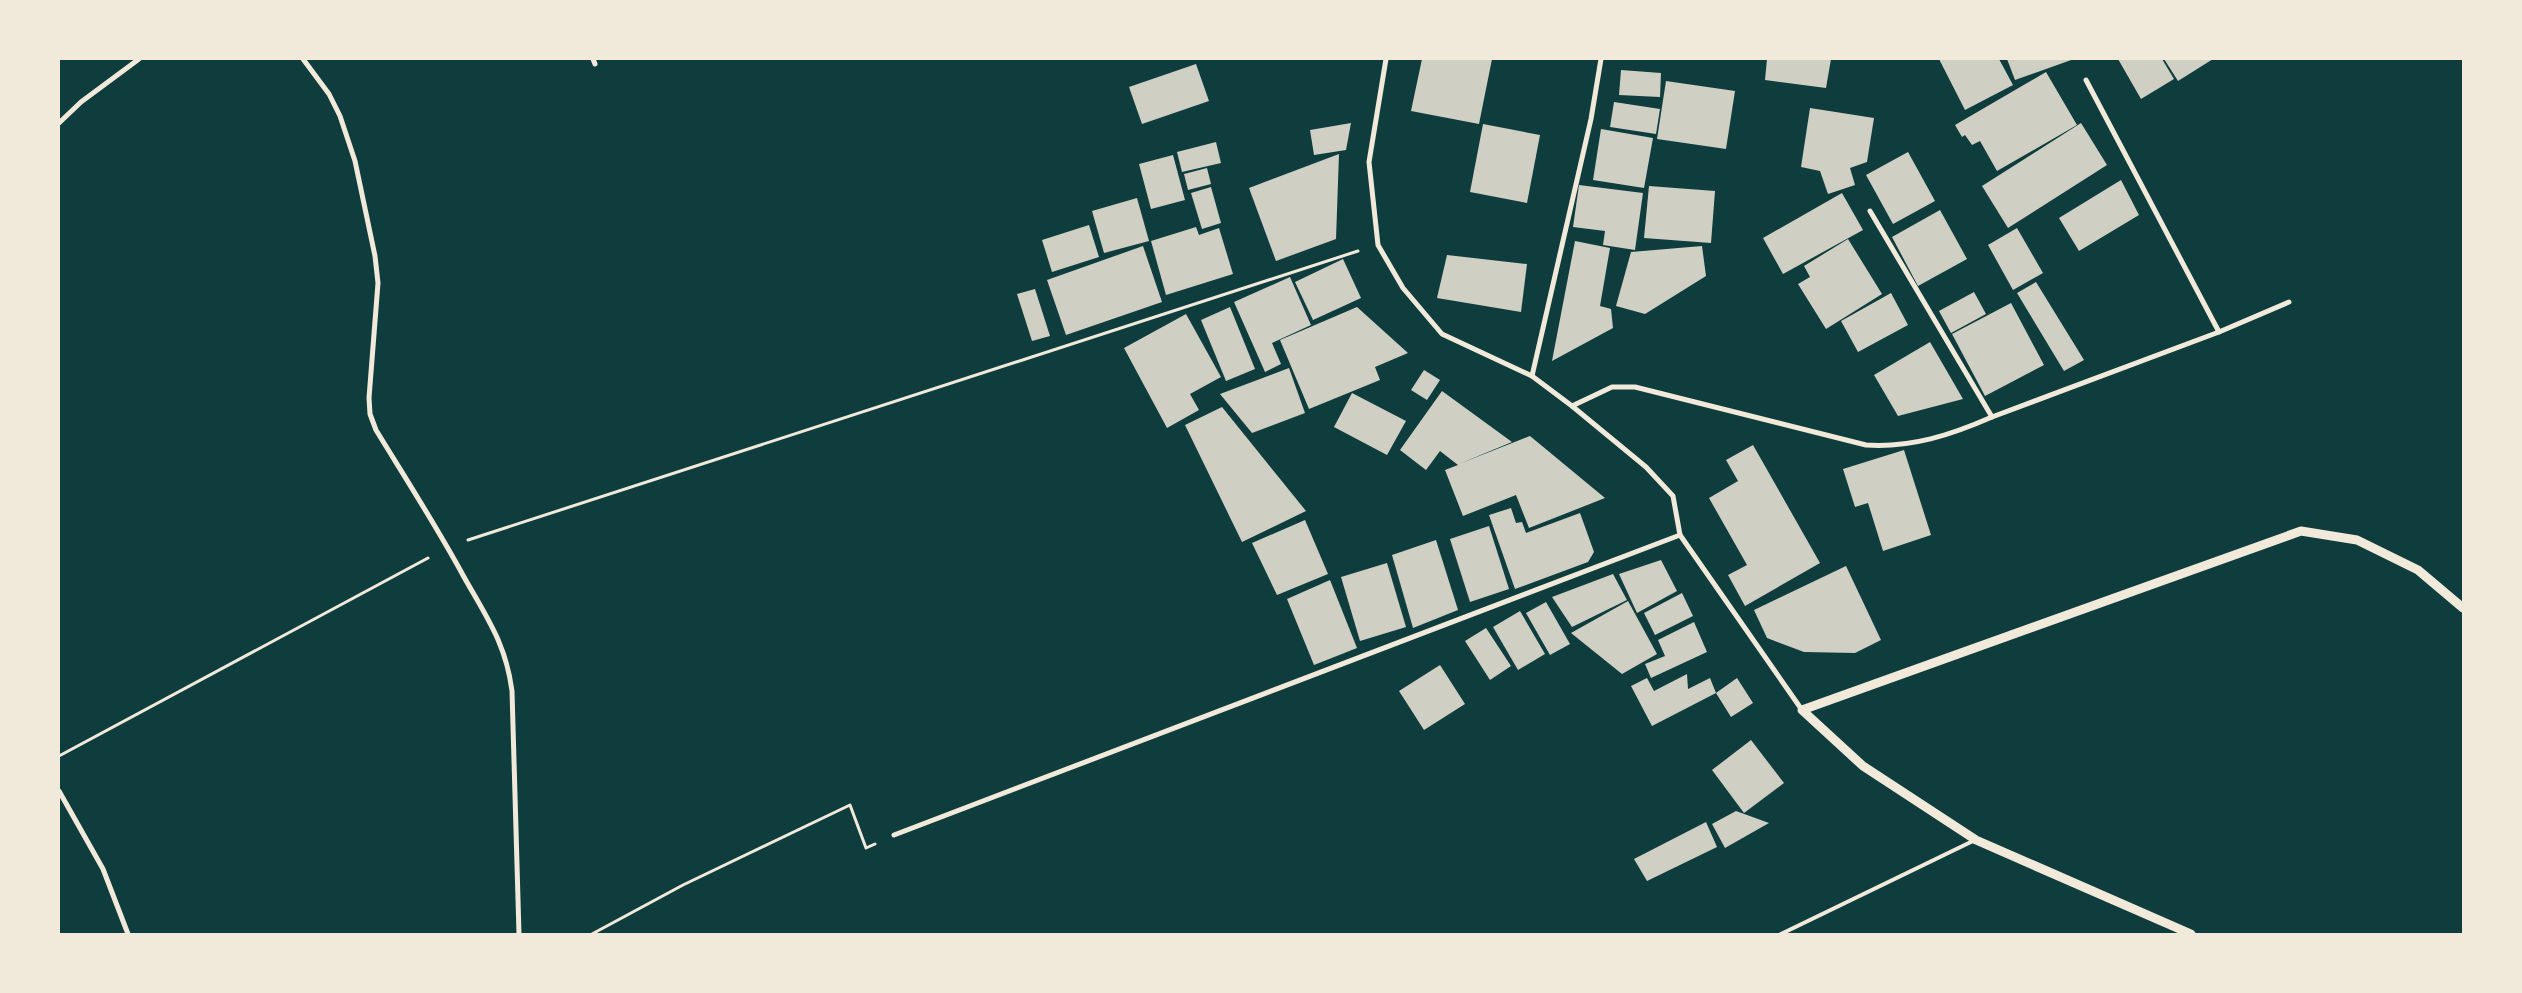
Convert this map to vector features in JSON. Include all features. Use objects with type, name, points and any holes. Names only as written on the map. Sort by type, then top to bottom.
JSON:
[{"type":"street","points":[[59,123],[81,102],[139,59]]},
{"type":"street","points":[[303,59],[329,94],[340,116],[356,161],[375,256],[378,284],[369,398],[370,414],[376,430],[448,547],[502,644],[509,665],[512,691],[519,934]]},
{"type":"street","points":[[1386,59],[1369,162],[1378,245],[1403,288],[1442,334],[1532,376],[1572,406],[1646,467],[1673,496],[1680,535],[1802,710],[1828,736],[1863,766],[1976,840],[2191,934]]},
{"type":"street","points":[[1532,376],[1591,119],[1601,59]]},
{"type":"street","points":[[2086,80],[2219,332]]},
{"type":"street","points":[[1870,211],[1992,417]]},
{"type":"street","points":[[1572,406],[1612,387],[1635,387],[1866,445],[1884,446],[1931,440],[1956,433],[1992,417],[2219,332],[2289,302]]},
{"type":"street","points":[[1802,710],[2301,531],[2357,540],[2418,570],[2463,608]]},
{"type":"street","points":[[894,835],[1680,535]]},
{"type":"street","points":[[59,791],[104,869],[128,934]]},
{"type":"lane","points":[[1781,934],[1976,840]]},
{"type":"path","points":[[59,756],[448,547],[1378,245]]},
{"type":"path","points":[[592,934],[683,885],[850,805],[866,848],[894,835]]},
{"type":"building","points":[[1422,59],[1492,59],[1479,124],[1411,111]]},
{"type":"building","points":[[1767,59],[1831,59],[1826,88],[1765,80]]},
{"type":"building","points":[[1939,59],[1999,59],[2013,85],[1965,110]]},
{"type":"building","points":[[2007,59],[2074,59],[2015,80]]},
{"type":"building","points":[[2118,59],[2162,59],[2174,79],[2141,99]]},
{"type":"building","points":[[2164,59],[2213,59],[2178,81]]},
{"type":"building","points":[[1196,64],[1209,101],[1142,124],[1129,87]]},
{"type":"building","points":[[1621,70],[1661,73],[1660,97],[1619,95]]},
{"type":"building","points":[[2046,72],[2077,125],[1997,171],[1980,141],[1972,145],[1965,135],[1962,137],[1955,125]]},
{"type":"building","points":[[1666,81],[1735,91],[1726,149],[1657,139]]},
{"type":"building","points":[[1614,102],[1660,109],[1656,134],[1610,127]]},
{"type":"building","points":[[1810,108],[1874,118],[1867,162],[1850,168],[1855,185],[1828,194],[1820,171],[1801,167]]},
{"type":"building","points":[[1351,123],[1346,150],[1314,155],[1310,130]]},
{"type":"building","points":[[2081,123],[2107,165],[2008,228],[1982,186]]},
{"type":"building","points":[[1483,124],[1540,135],[1527,203],[1470,192]]},
{"type":"building","points":[[1601,129],[1653,138],[1644,188],[1593,180]]},
{"type":"building","points":[[1216,142],[1221,163],[1182,172],[1177,152]]},
{"type":"building","points":[[1908,152],[1935,201],[1893,224],[1866,175]]},
{"type":"building","points":[[1339,154],[1336,239],[1276,261],[1249,188]]},
{"type":"building","points":[[1173,155],[1185,200],[1151,209],[1139,164]]},
{"type":"building","points":[[1207,168],[1211,184],[1188,190],[1184,174]]},
{"type":"building","points":[[2121,180],[2139,215],[2079,251],[2059,218]]},
{"type":"building","points":[[1579,185],[1643,193],[1635,250],[1603,245],[1605,231],[1573,227]]},
{"type":"building","points":[[1649,186],[1715,191],[1711,243],[1644,238]]},
{"type":"building","points":[[1211,187],[1221,223],[1202,229],[1191,193]]},
{"type":"building","points":[[1842,193],[1863,230],[1783,274],[1763,238]]},
{"type":"building","points":[[1137,198],[1149,241],[1104,253],[1092,211]]},
{"type":"building","points":[[1940,210],[1967,259],[1918,286],[1892,237]]},
{"type":"building","points":[[1089,225],[1099,257],[1052,272],[1042,240]]},
{"type":"building","points":[[1196,227],[1199,235],[1219,228],[1233,274],[1166,295],[1151,241]]},
{"type":"building","points":[[2017,228],[2043,273],[2013,290],[1988,245]]},
{"type":"building","points":[[1848,239],[1882,294],[1826,329],[1798,284],[1810,277],[1804,266]]},
{"type":"building","points":[[1575,241],[1610,248],[1600,306],[1611,309],[1613,328],[1552,361]]},
{"type":"building","points":[[1143,246],[1162,302],[1066,335],[1047,280]]},
{"type":"building","points":[[1702,246],[1706,276],[1645,314],[1616,306],[1631,252]]},
{"type":"building","points":[[1447,255],[1527,264],[1521,312],[1437,298]]},
{"type":"building","points":[[1343,259],[1361,298],[1313,320],[1295,282]]},
{"type":"building","points":[[1290,277],[1311,325],[1272,343],[1281,364],[1265,372],[1234,302]]},
{"type":"building","points":[[2036,282],[2084,360],[2064,371],[2017,293]]},
{"type":"building","points":[[1035,289],[1050,336],[1032,341],[1017,294]]},
{"type":"building","points":[[1974,292],[1986,314],[1951,333],[1939,311]]},
{"type":"building","points":[[1891,293],[1908,325],[1858,352],[1841,321]]},
{"type":"building","points":[[2011,303],[2044,365],[1985,396],[1952,334]]},
{"type":"building","points":[[1230,307],[1255,369],[1226,381],[1201,320]]},
{"type":"building","points":[[1357,307],[1408,353],[1375,367],[1380,380],[1309,409],[1280,340]]},
{"type":"building","points":[[1186,314],[1221,377],[1190,394],[1199,410],[1167,428],[1124,348]]},
{"type":"building","points":[[1930,342],[1963,399],[1898,416],[1874,375]]},
{"type":"building","points":[[1289,368],[1305,413],[1252,433],[1220,394]]},
{"type":"building","points":[[1424,370],[1440,380],[1427,400],[1411,390]]},
{"type":"building","points":[[1442,391],[1512,442],[1459,464],[1530,436],[1605,498],[1529,528],[1516,495],[1463,516],[1445,470],[1458,465],[1440,451],[1426,470],[1400,450]]},
{"type":"building","points":[[1352,393],[1406,421],[1387,455],[1334,427]]},
{"type":"building","points":[[1222,407],[1306,511],[1242,542],[1185,425]]},
{"type":"building","points":[[1753,445],[1820,563],[1745,606],[1728,575],[1747,565],[1709,498],[1738,481],[1726,460]]},
{"type":"building","points":[[1904,450],[1931,535],[1883,551],[1868,503],[1855,507],[1843,469]]},
{"type":"building","points":[[1511,508],[1516,523],[1522,522],[1526,533],[1580,513],[1594,552],[1588,562],[1515,589],[1489,515]]},
{"type":"building","points":[[1305,520],[1328,574],[1277,595],[1252,543]]},
{"type":"building","points":[[1489,526],[1509,589],[1470,602],[1450,539]]},
{"type":"building","points":[[1436,540],[1458,610],[1413,628],[1392,555]]},
{"type":"building","points":[[1661,560],[1677,591],[1637,613],[1619,574]]},
{"type":"building","points":[[1387,563],[1406,627],[1360,641],[1341,577]]},
{"type":"building","points":[[1846,566],[1881,640],[1855,653],[1804,652],[1767,638],[1754,610]]},
{"type":"building","points":[[1613,574],[1627,600],[1572,627],[1552,597]]},
{"type":"building","points":[[1330,580],[1357,648],[1314,665],[1287,599]]},
{"type":"building","points":[[1682,593],[1693,616],[1655,635],[1644,613]]},
{"type":"building","points":[[1628,601],[1657,654],[1622,674],[1571,633]]},
{"type":"building","points":[[1546,602],[1570,644],[1550,655],[1526,613]]},
{"type":"building","points":[[1520,611],[1545,654],[1518,670],[1493,627]]},
{"type":"building","points":[[1694,622],[1707,652],[1651,678],[1645,664],[1665,656],[1658,640]]},
{"type":"building","points":[[1486,628],[1511,666],[1490,680],[1465,641]]},
{"type":"building","points":[[1440,665],[1465,704],[1424,730],[1399,691]]},
{"type":"building","points":[[1687,674],[1688,689],[1710,678],[1716,693],[1652,726],[1631,686],[1647,678],[1654,691]]},
{"type":"building","points":[[1737,678],[1753,703],[1731,717],[1716,693]]},
{"type":"building","points":[[1751,740],[1784,783],[1744,813],[1712,770]]},
{"type":"building","points":[[1736,811],[1769,823],[1725,848],[1712,824]]},
{"type":"building","points":[[1706,822],[1717,847],[1647,881],[1634,859]]}]
